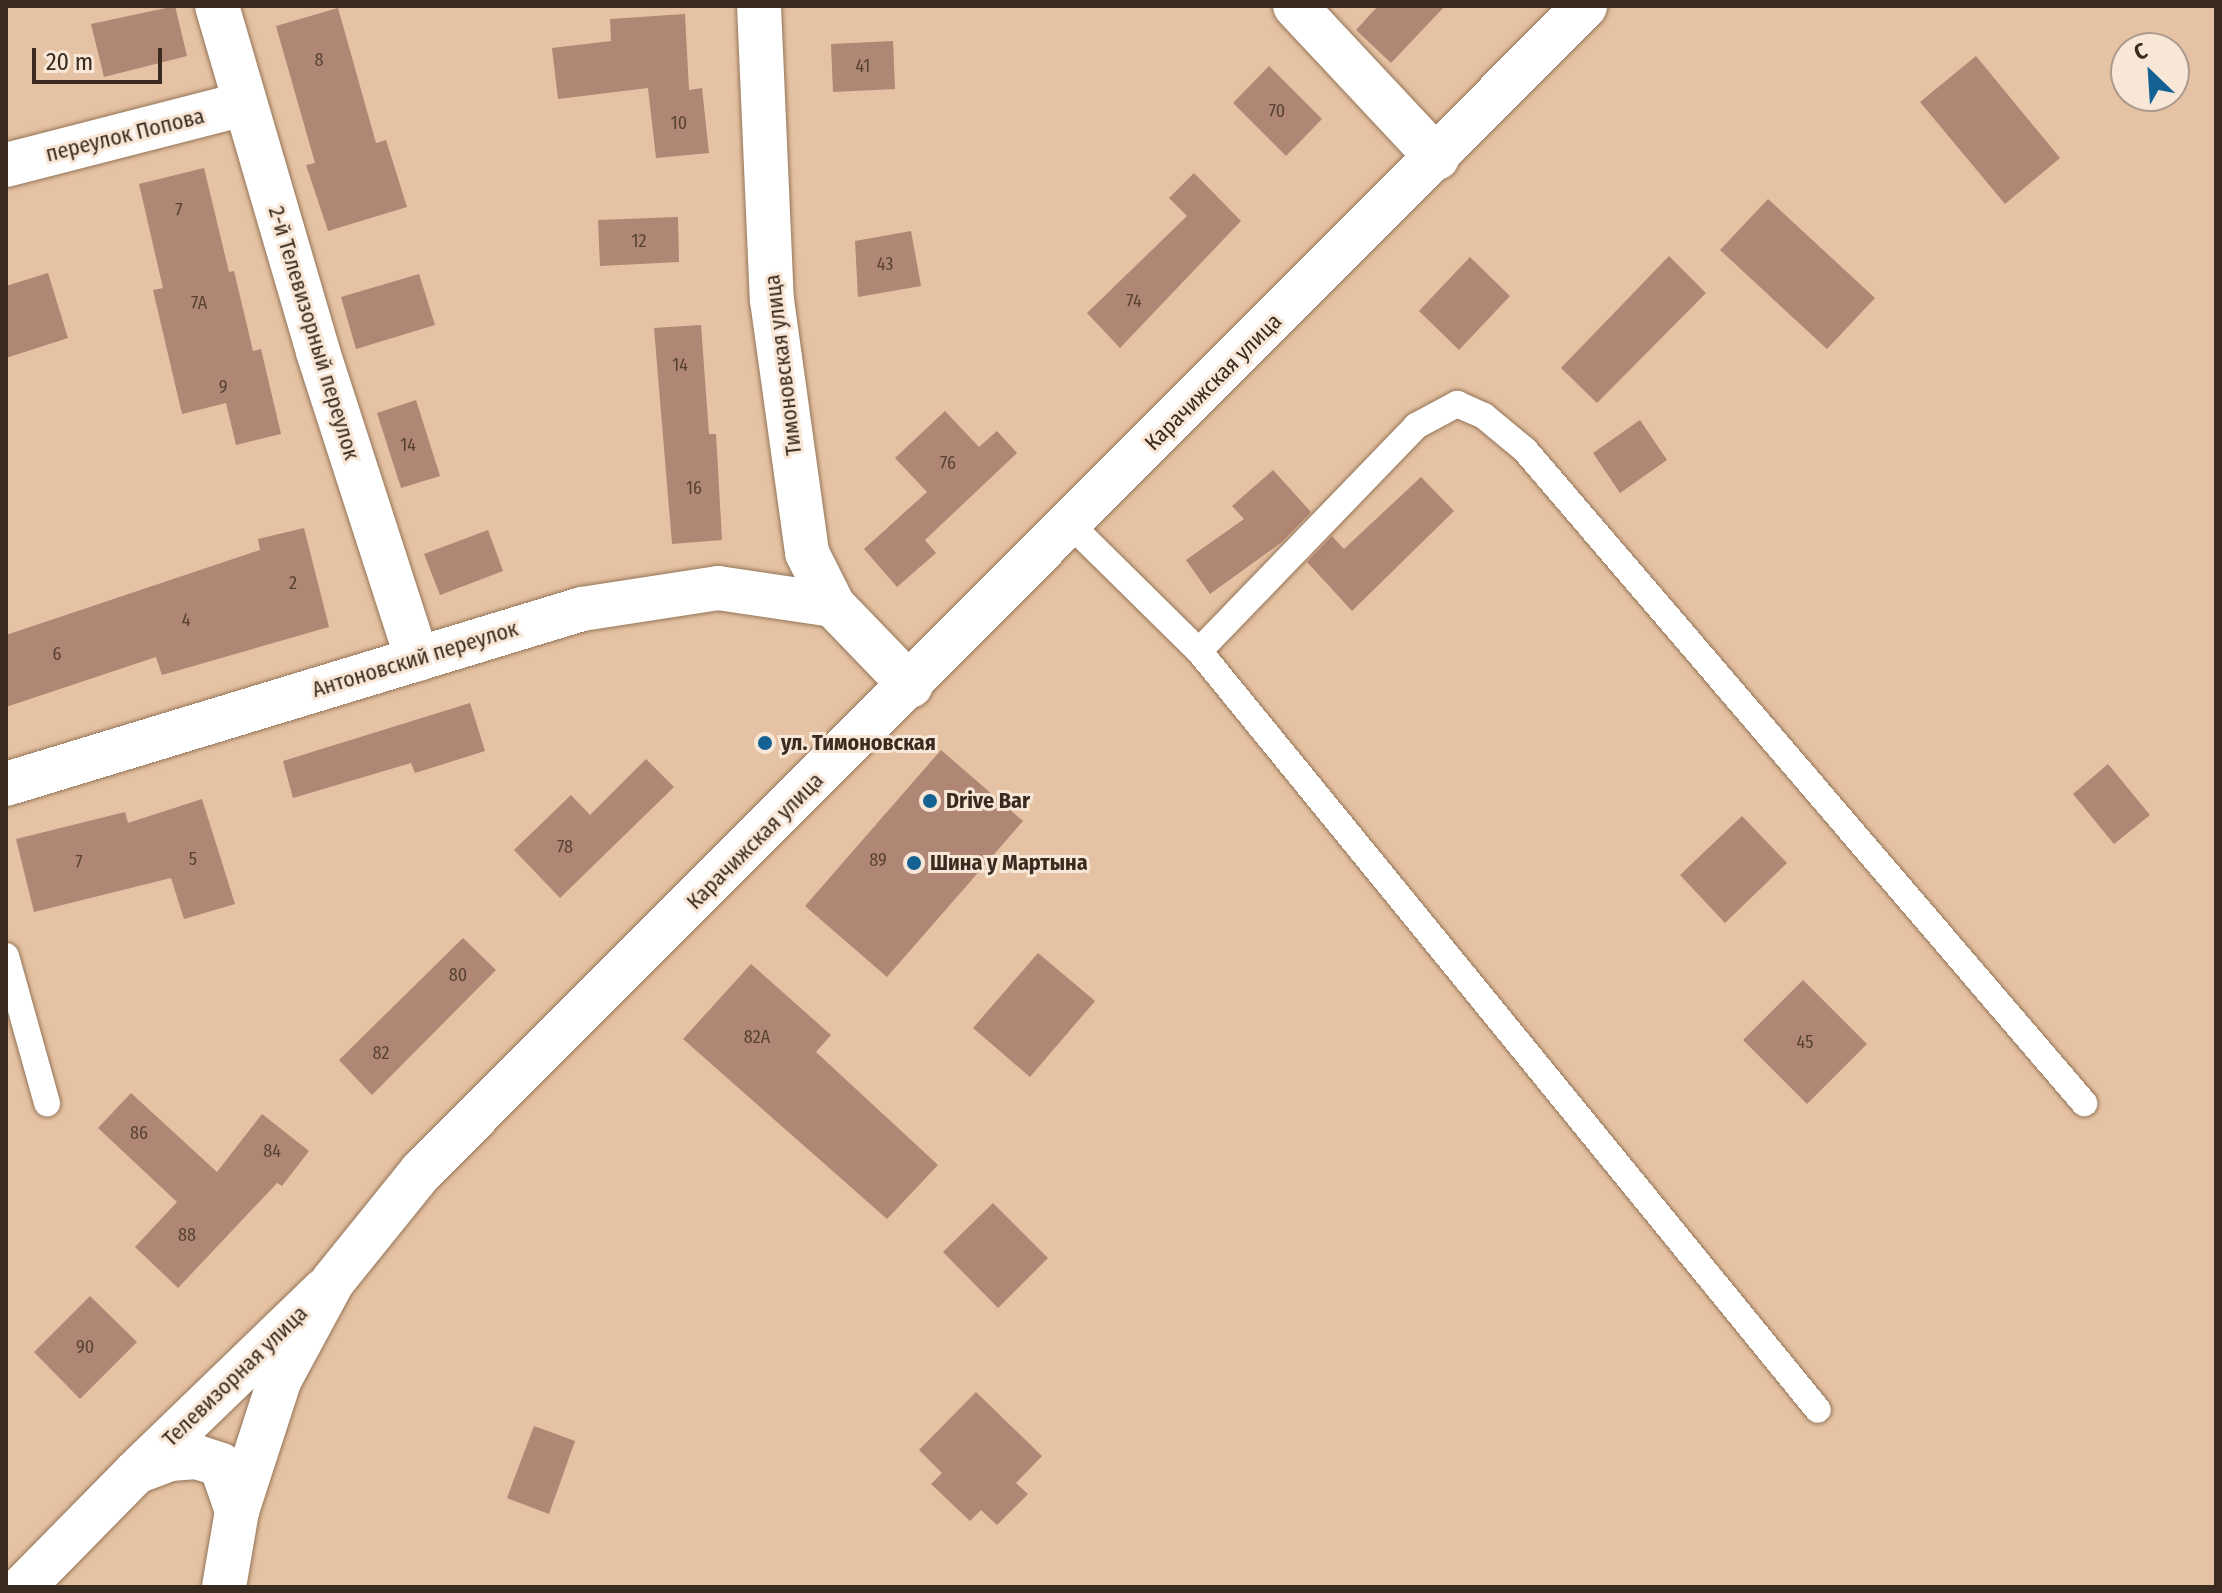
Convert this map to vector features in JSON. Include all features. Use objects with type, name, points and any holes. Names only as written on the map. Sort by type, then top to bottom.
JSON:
[{"type":"street","name":"2-й Телевизорный переулок","points":[[217,6],[244,104],[417,659]]},
{"type":"street","name":"Тимоновская улица","points":[[759,6],[772,300],[807,553],[833,605],[911,686]]},
{"type":"street","points":[[1295,6],[1437,158]]},
{"type":"street","name":"Карачижская улица","points":[[224,1587],[237,1511],[280,1379],[333,1281],[421,1172],[911,686],[1585,6]]},
{"type":"street","name":"переулок Попова","points":[[6,165],[244,104]]},
{"type":"street","name":"Антоновский переулок","points":[[6,784],[582,609],[718,588],[833,605]]},
{"type":"street","name":"Телевизорная улица","points":[[23,1587],[136,1472],[333,1281]]},
{"type":"street","name":"Телевизорная улица","points":[[136,1472],[170,1459],[197,1457],[221,1465],[237,1511]]},
{"type":"lane","points":[[1199,651],[1416,426],[1457,404],[1484,416],[1525,450],[2084,1103]]},
{"type":"lane","points":[[1070,524],[1199,651],[1818,1410]]},
{"type":"lane","points":[[6,956],[47,1103]]},
{"type":"building","points":[[175,6],[187,56],[104,77],[91,24]]},
{"type":"building","points":[[1378,6],[1445,6],[1391,63],[1356,30]]},
{"type":"building","points":[[338,8],[376,143],[386,140],[407,207],[328,231],[306,165],[315,163],[276,26]]},
{"type":"building","points":[[685,14],[689,90],[702,88],[709,153],[656,158],[648,88],[558,99],[552,48],[611,41],[610,19]]},
{"type":"building","points":[[893,41],[895,89],[833,92],[831,44]]},
{"type":"building","points":[[1976,56],[2060,158],[2005,204],[1920,102]]},
{"type":"building","points":[[1269,66],[1322,119],[1286,156],[1233,103]]},
{"type":"building","points":[[204,168],[229,272],[234,271],[253,351],[261,349],[281,434],[236,445],[226,403],[182,414],[153,290],[163,288],[139,184]]},
{"type":"building","points":[[1194,173],[1241,221],[1120,348],[1087,313],[1187,216],[1169,198]]},
{"type":"building","points":[[1768,199],[1875,298],[1827,349],[1720,250]]},
{"type":"building","points":[[678,217],[679,262],[600,266],[598,220]]},
{"type":"building","points":[[911,231],[921,286],[858,297],[855,241]]},
{"type":"building","points":[[1669,256],[1706,293],[1597,403],[1561,368]]},
{"type":"building","points":[[1470,257],[1510,296],[1459,350],[1419,311]]},
{"type":"building","points":[[48,273],[68,338],[6,358],[6,286]]},
{"type":"building","points":[[419,274],[435,325],[356,349],[341,297]]},
{"type":"building","points":[[701,325],[709,434],[716,434],[722,540],[672,544],[654,328]]},
{"type":"building","points":[[416,400],[440,476],[401,488],[377,413]]},
{"type":"building","points":[[945,411],[979,447],[997,431],[1017,453],[925,540],[936,553],[897,587],[864,549],[927,492],[895,458]]},
{"type":"building","points":[[1640,420],[1667,460],[1620,493],[1593,453]]},
{"type":"building","points":[[1273,470],[1311,512],[1282,542],[1210,594],[1186,560],[1244,519],[1232,506]]},
{"type":"building","points":[[1421,477],[1454,511],[1352,611],[1307,562],[1332,536],[1344,549]]},
{"type":"building","points":[[304,528],[329,627],[162,675],[156,657],[6,707],[6,635],[260,550],[258,539]]},
{"type":"building","points":[[488,530],[503,571],[440,595],[424,554]]},
{"type":"building","points":[[470,703],[485,751],[415,773],[411,763],[293,798],[283,761]]},
{"type":"building","name":"Шина у Мартына","points":[[941,750],[1023,821],[887,977],[805,906]]},
{"type":"building","points":[[646,759],[674,787],[560,898],[514,850],[571,795],[590,815]]},
{"type":"building","points":[[2108,764],[2150,815],[2114,844],[2073,794]]},
{"type":"building","points":[[202,799],[235,904],[184,919],[171,878],[34,912],[16,839],[125,812],[128,823]]},
{"type":"building","points":[[1742,816],[1787,863],[1725,923],[1680,875]]},
{"type":"building","points":[[463,938],[496,970],[372,1095],[339,1060]]},
{"type":"building","points":[[1038,953],[1095,1001],[1030,1077],[973,1028]]},
{"type":"building","points":[[751,964],[831,1035],[816,1052],[938,1165],[887,1219],[683,1039]]},
{"type":"building","points":[[1803,980],[1867,1044],[1807,1104],[1743,1040]]},
{"type":"building","points":[[131,1093],[217,1172],[262,1114],[309,1151],[282,1186],[277,1183],[178,1288],[135,1247],[177,1202],[98,1128]]},
{"type":"building","points":[[993,1203],[1048,1258],[998,1308],[943,1252]]},
{"type":"building","points":[[90,1296],[137,1342],[80,1399],[34,1352]]},
{"type":"building","points":[[976,1392],[1042,1456],[1016,1483],[1028,1494],[997,1525],[981,1510],[970,1521],[931,1484],[942,1473],[919,1450]]},
{"type":"building","points":[[534,1426],[575,1441],[549,1514],[507,1498]]},
{"type":"place","name":"ул. Тимоновская","points":[[765,743]]},
{"type":"place","name":"Drive Bar","points":[[930,801]]},
{"type":"place","name":"Шина у Мартына","points":[[914,863]]}]
